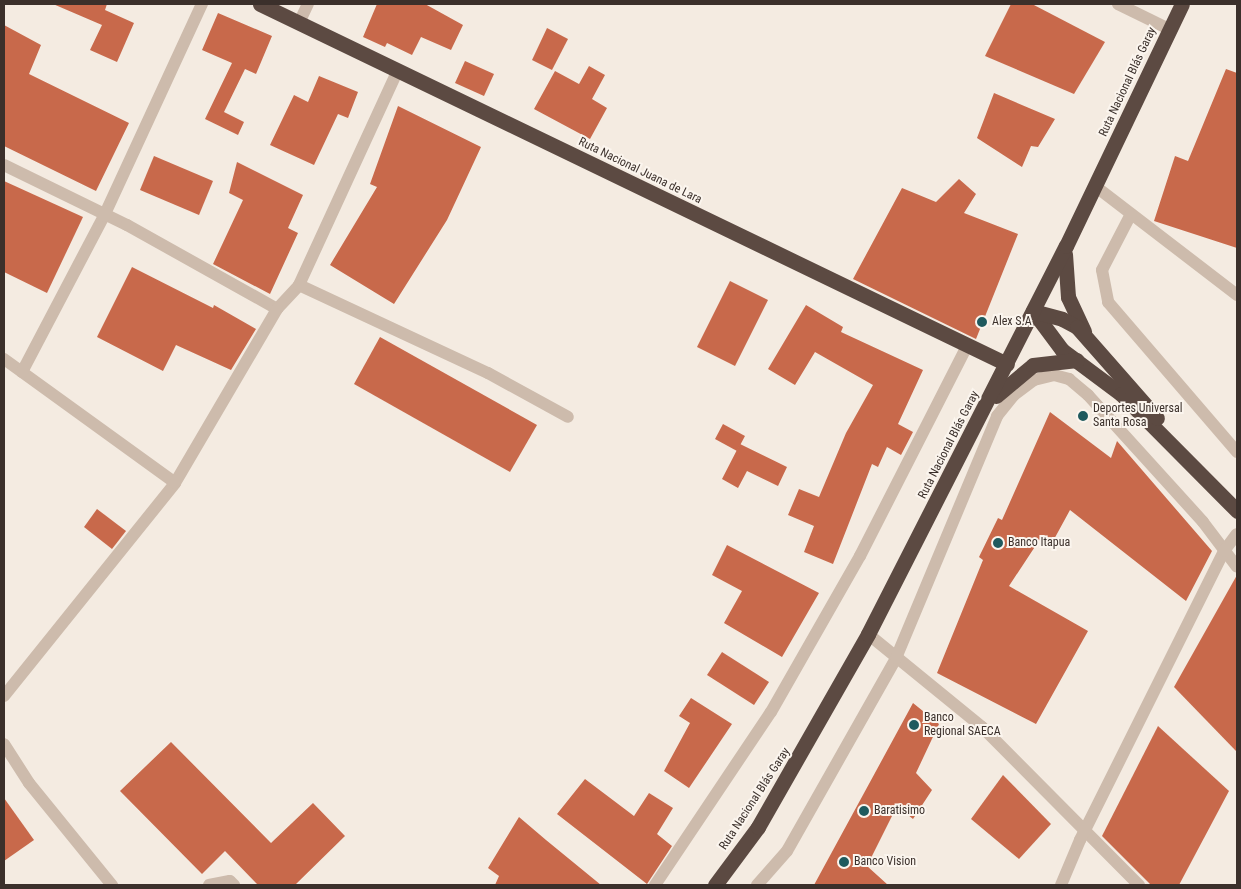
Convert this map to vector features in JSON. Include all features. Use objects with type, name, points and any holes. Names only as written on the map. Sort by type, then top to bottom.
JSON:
[{"type":"highway","name":"Ruta Nacional Juana de Lara","points":[[260,4],[1007,364]]},
{"type":"highway","name":"Ruta Nacional Blás Garay","points":[[715,885],[758,827],[868,634],[1066,246],[1182,4]]},
{"type":"highway","points":[[1066,246],[1068,297],[1093,343],[1237,511]]},
{"type":"highway","points":[[1033,311],[1062,319],[1093,343]]},
{"type":"highway","points":[[1033,311],[1050,338],[1121,394],[1217,489]]},
{"type":"highway","points":[[986,406],[1033,365],[1077,360]]},
{"type":"street","points":[[22,372],[104,216],[202,4]]},
{"type":"street","points":[[299,22],[308,4]]},
{"type":"street","points":[[1118,4],[1169,29]]},
{"type":"street","points":[[4,696],[174,483],[277,309],[299,285],[398,70]]},
{"type":"street","points":[[4,165],[104,216],[277,309]]},
{"type":"street","points":[[1095,186],[1237,295]]},
{"type":"street","points":[[1131,214],[1102,270],[1108,302],[1237,452]]},
{"type":"street","points":[[299,285],[488,373],[568,417]]},
{"type":"street","points":[[655,885],[771,712],[860,556],[967,346]]},
{"type":"street","points":[[4,359],[174,483]]},
{"type":"street","points":[[757,885],[787,851],[896,658],[997,416],[1014,395],[1034,380],[1054,374],[1069,379],[1088,395],[1203,522],[1237,568]]},
{"type":"street","points":[[1061,885],[1086,829],[1224,551],[1237,534]]},
{"type":"street","points":[[868,634],[982,727],[1086,829],[1139,885]]},
{"type":"street","points":[[4,744],[29,783],[112,885]]},
{"type":"street","points":[[210,885],[230,881],[234,885]]},
{"type":"building","points":[[53,4],[107,4],[105,10],[134,23],[117,62],[90,50],[102,25]]},
{"type":"building","points":[[377,4],[425,4],[463,25],[451,50],[421,37],[412,55],[387,43],[385,47],[363,37]]},
{"type":"building","points":[[1011,4],[1032,4],[1105,42],[1074,94],[985,56]]},
{"type":"building","points":[[218,13],[272,36],[256,74],[245,69],[224,112],[244,122],[238,135],[205,119],[232,63],[202,50]]},
{"type":"building","points":[[4,25],[41,45],[29,74],[129,123],[96,191],[4,146]]},
{"type":"building","points":[[547,28],[568,39],[552,70],[532,60]]},
{"type":"building","points":[[465,61],[494,74],[484,96],[455,83]]},
{"type":"building","points":[[589,66],[605,75],[592,99],[607,108],[590,139],[534,109],[555,71],[579,84]]},
{"type":"building","points":[[1226,69],[1237,73],[1237,248],[1154,221],[1175,156],[1188,161]]},
{"type":"building","points":[[319,76],[358,92],[348,118],[338,114],[314,165],[270,145],[294,95],[308,102]]},
{"type":"building","points":[[994,93],[1055,119],[1038,147],[1031,146],[1022,167],[977,138]]},
{"type":"building","points":[[398,106],[481,147],[447,220],[394,304],[330,265],[377,187],[370,184]]},
{"type":"building","points":[[154,156],[213,181],[199,215],[140,190]]},
{"type":"building","points":[[237,162],[303,195],[288,228],[298,233],[270,294],[213,264],[243,200],[229,193]]},
{"type":"building","points":[[959,179],[976,194],[964,213],[1018,234],[976,339],[853,279],[902,188],[936,202]]},
{"type":"building","points":[[4,181],[83,217],[47,293],[4,272]]},
{"type":"building","points":[[132,267],[213,308],[214,305],[256,329],[231,370],[176,345],[163,371],[97,337]]},
{"type":"building","points":[[730,281],[768,300],[735,366],[697,347]]},
{"type":"building","points":[[806,305],[843,327],[841,332],[923,370],[898,424],[913,432],[901,455],[887,447],[878,467],[872,464],[833,564],[804,552],[814,526],[788,515],[799,489],[819,497],[846,433],[873,385],[815,352],[795,385],[768,369]]},
{"type":"building","points":[[380,337],[537,425],[510,472],[354,384]]},
{"type":"building","points":[[1050,412],[1111,458],[1117,441],[1212,551],[1186,601],[1070,510],[1052,543],[1042,536],[1009,586],[1088,631],[1036,724],[937,673],[983,560],[979,557],[998,518],[1002,520]]},
{"type":"building","points":[[723,424],[745,436],[737,451],[715,439]]},
{"type":"building","points":[[740,444],[787,467],[778,486],[747,471],[738,488],[722,479]]},
{"type":"building","points":[[97,509],[126,531],[112,549],[84,527]]},
{"type":"building","points":[[727,545],[819,593],[782,657],[724,623],[742,591],[712,575]]},
{"type":"building","points":[[1237,575],[1237,752],[1174,687]]},
{"type":"building","points":[[722,652],[769,682],[754,705],[707,675]]},
{"type":"building","points":[[691,698],[732,724],[689,788],[664,771],[690,723],[679,716]]},
{"type":"building","points":[[913,703],[939,724],[916,773],[932,790],[913,819],[897,806],[867,866],[888,885],[814,885]]},
{"type":"building","points":[[1158,726],[1229,791],[1179,885],[1151,885],[1102,836]]},
{"type":"building","points":[[171,742],[271,843],[313,803],[345,836],[295,885],[258,885],[225,851],[202,874],[120,791]]},
{"type":"building","points":[[1003,775],[1051,824],[1019,859],[971,819]]},
{"type":"building","points":[[585,779],[634,816],[649,793],[673,808],[657,834],[672,846],[647,884],[557,814]]},
{"type":"building","points":[[4,798],[34,840],[4,861]]},
{"type":"building","points":[[519,817],[601,885],[495,885],[499,876],[488,868]]},
{"type":"place","name":"Alex S.A","points":[[982,322]]},
{"type":"place","name":"Deportes Universal Santa Rosa","points":[[1083,416]]},
{"type":"place","name":"Banco Itapua","points":[[998,543]]},
{"type":"place","name":"Banco Regional SAECA","points":[[914,725]]},
{"type":"place","name":"Baratisimo","points":[[864,811]]},
{"type":"place","name":"Banco Vision","points":[[844,862]]}]
